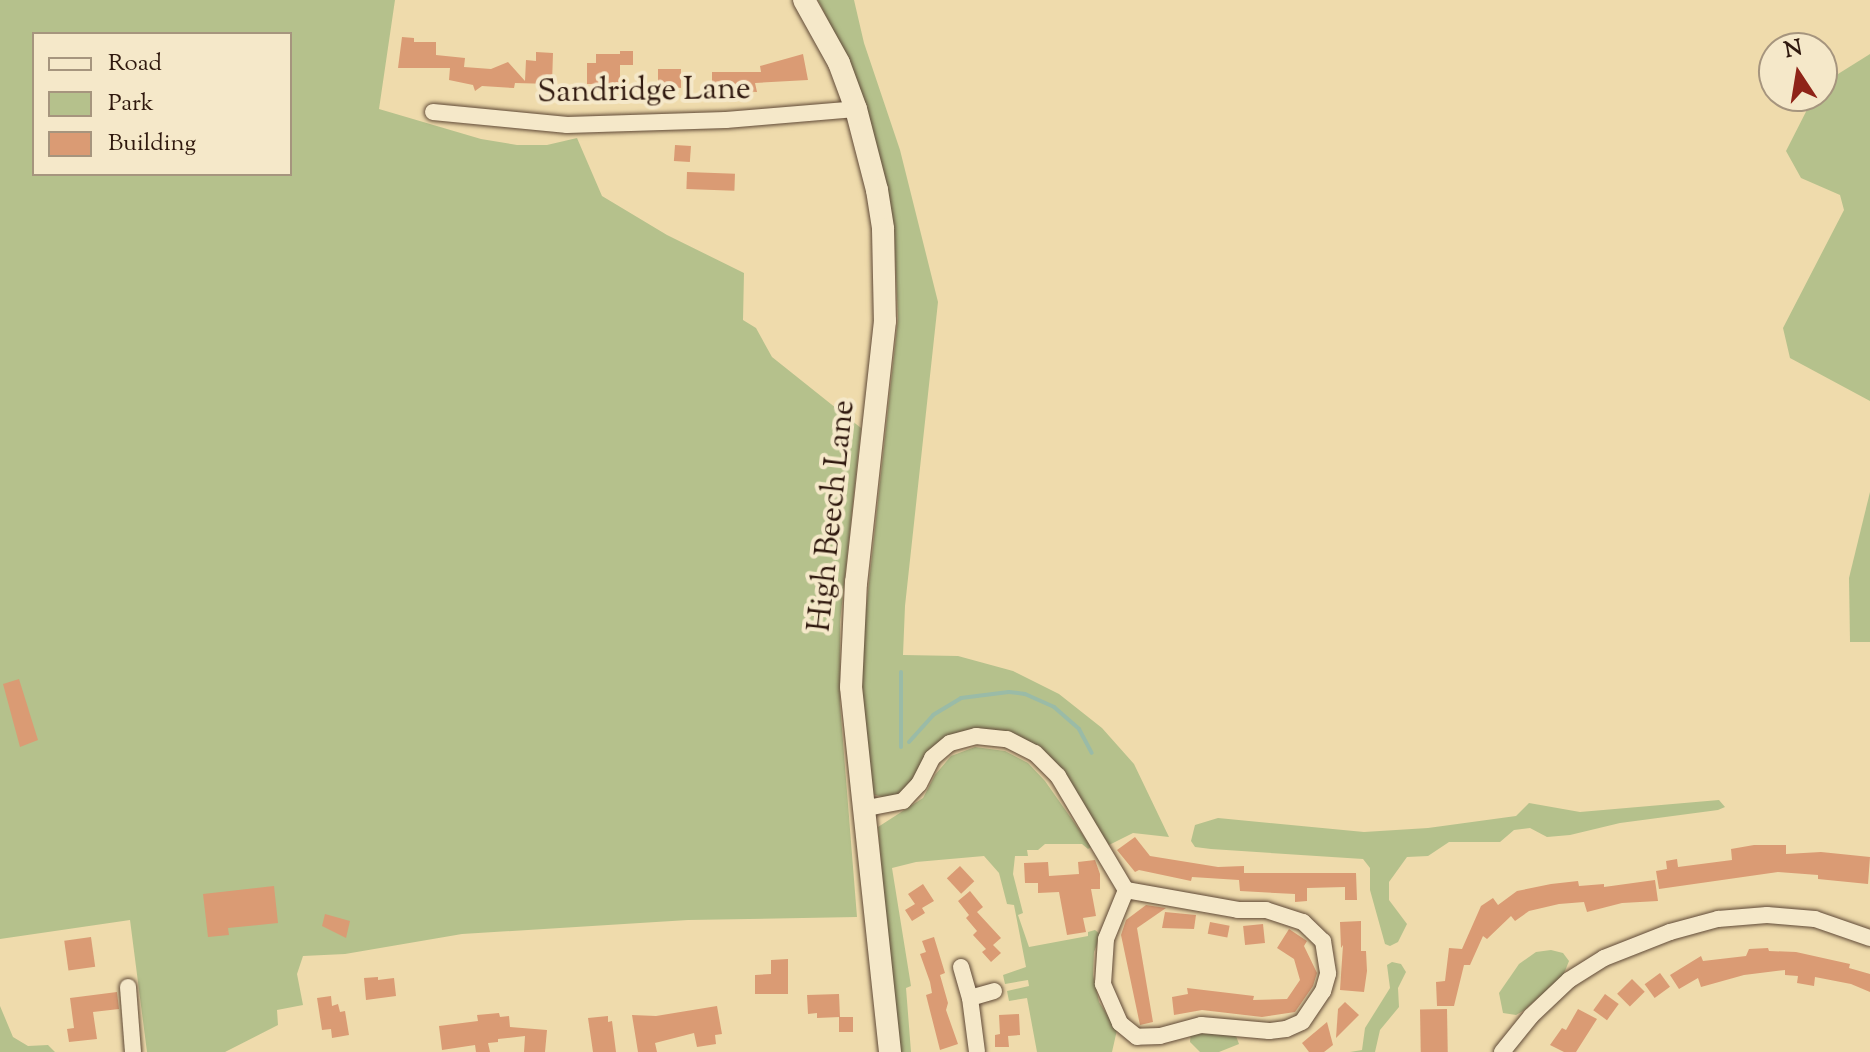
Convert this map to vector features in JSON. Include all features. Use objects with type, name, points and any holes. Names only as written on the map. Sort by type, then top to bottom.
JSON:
[{"type":"street","name":"High Beech Lane","points":[[804,0],[839,63],[856,109],[877,190],[885,294],[883,352],[856,582],[851,654],[853,730],[890,1052]]},
{"type":"street","name":"Sandridge Lane","points":[[433,112],[567,125],[713,121],[856,109]]},
{"type":"street","points":[[862,809],[903,801],[919,784],[932,758],[950,743],[976,736],[1007,739],[1035,753],[1058,776],[1126,890],[1238,910],[1266,910],[1303,922],[1323,941],[1328,974],[1323,991],[1302,1022],[1286,1029],[1269,1031],[1201,1025],[1160,1036],[1137,1037],[1120,1023],[1103,984],[1106,939],[1126,890]]},
{"type":"street","points":[[1502,1052],[1531,1016],[1569,980],[1604,958],[1682,928],[1718,919],[1767,915],[1815,919],[1870,938]]},
{"type":"street","points":[[961,967],[970,998],[977,1052]]},
{"type":"street","points":[[128,987],[133,1052]]},
{"type":"street","points":[[970,998],[994,991]]},
{"type":"green space","points":[[0,0],[395,0],[379,109],[481,139],[517,145],[547,145],[577,138],[602,196],[667,235],[744,273],[743,320],[756,328],[772,357],[861,428],[840,622],[840,704],[857,917],[688,920],[462,934],[345,954],[303,956],[297,974],[303,1005],[277,1010],[278,1025],[225,1052],[147,1052],[130,920],[0,939]]},
{"type":"green space","points":[[818,0],[854,0],[864,43],[900,150],[938,302],[905,606],[903,655],[958,656],[1013,671],[1059,694],[1102,728],[1134,764],[1169,837],[1133,833],[1109,845],[1059,767],[1021,737],[986,729],[959,732],[939,742],[928,753],[911,783],[896,796],[886,798],[872,794],[860,665],[898,318],[894,230],[887,192],[842,48]]},
{"type":"green space","points":[[1870,54],[1870,401],[1790,358],[1783,328],[1844,210],[1840,195],[1801,178],[1786,151],[1806,112],[1838,112],[1838,74]]},
{"type":"green space","points":[[1870,492],[1870,642],[1850,642],[1849,578]]},
{"type":"green space","points":[[975,747],[1005,751],[1028,763],[1045,781],[1090,845],[1094,845],[1088,849],[1082,844],[1045,844],[1038,850],[1027,850],[1028,856],[1015,856],[1013,874],[1023,913],[1018,915],[1029,947],[1088,936],[1088,932],[1095,930],[1101,935],[1094,952],[1093,975],[1099,1002],[1117,1030],[1112,1052],[1037,1052],[1027,998],[1009,1001],[1007,991],[1029,986],[1028,980],[1005,984],[1003,975],[1026,967],[1014,905],[1007,904],[999,873],[984,856],[916,862],[892,868],[911,986],[906,988],[911,1052],[897,1052],[878,827],[923,798],[935,775],[951,756]]},
{"type":"green space","points":[[1719,800],[1725,807],[1718,810],[1620,823],[1570,835],[1547,837],[1530,828],[1514,830],[1500,842],[1449,842],[1428,856],[1407,857],[1389,882],[1389,900],[1407,924],[1398,942],[1390,946],[1385,944],[1370,890],[1370,868],[1363,859],[1211,849],[1195,847],[1191,841],[1195,825],[1218,818],[1364,832],[1428,828],[1516,816],[1529,803],[1580,812]]},
{"type":"green space","points":[[1551,950],[1563,953],[1569,961],[1563,976],[1523,1011],[1516,1015],[1503,1013],[1499,993],[1519,964],[1536,952]]},
{"type":"green space","points":[[1392,962],[1401,964],[1406,972],[1398,988],[1399,1007],[1380,1030],[1375,1052],[1350,1052],[1362,1050],[1365,1028],[1390,988],[1387,965]]},
{"type":"green space","points":[[0,1006],[13,1037],[28,1046],[48,1045],[55,1052],[0,1052]]},
{"type":"green space","points":[[1191,1032],[1236,1036],[1239,1044],[1219,1052],[1200,1052],[1190,1042]]},
{"type":"building","points":[[402,37],[414,38],[414,42],[436,42],[436,55],[465,58],[464,67],[491,69],[508,62],[525,81],[526,60],[536,61],[536,52],[553,53],[552,84],[515,83],[514,88],[482,86],[475,91],[473,85],[449,80],[450,68],[398,68]]},
{"type":"building","points":[[620,51],[633,51],[633,65],[620,65],[620,84],[587,84],[587,63],[596,63],[596,54],[620,54]]},
{"type":"building","points":[[803,54],[808,80],[755,83],[757,92],[712,89],[712,72],[761,72],[760,66]]},
{"type":"building","points":[[658,69],[681,69],[681,88],[658,85]]},
{"type":"building","points":[[675,145],[691,146],[690,162],[674,161]]},
{"type":"building","points":[[687,172],[735,174],[734,191],[686,189]]},
{"type":"building","points":[[19,679],[38,740],[20,747],[3,684]]},
{"type":"building","points":[[1135,837],[1150,856],[1218,867],[1244,866],[1244,873],[1356,873],[1357,900],[1345,900],[1345,887],[1307,888],[1307,901],[1295,902],[1295,894],[1240,891],[1239,880],[1192,877],[1191,881],[1139,870],[1135,872],[1117,850]]},
{"type":"building","points":[[1786,845],[1786,854],[1821,852],[1870,857],[1868,884],[1778,872],[1659,889],[1656,871],[1667,869],[1666,861],[1677,859],[1678,867],[1732,860],[1731,849]]},
{"type":"building","points":[[1095,860],[1100,874],[1100,889],[1091,889],[1096,916],[1083,918],[1086,932],[1067,935],[1059,892],[1038,893],[1038,883],[1025,883],[1024,863],[1048,862],[1049,876],[1079,874],[1078,862]]},
{"type":"building","points":[[960,866],[974,881],[961,894],[947,878]]},
{"type":"building","points":[[1655,880],[1658,901],[1622,903],[1587,912],[1584,902],[1559,904],[1529,911],[1515,921],[1511,916],[1487,939],[1483,936],[1470,965],[1464,965],[1454,1006],[1437,1006],[1436,982],[1445,981],[1449,948],[1462,949],[1481,906],[1493,898],[1498,905],[1517,891],[1578,881],[1579,886],[1604,884],[1604,887]]},
{"type":"building","points":[[923,884],[934,901],[922,908],[925,913],[912,921],[905,910],[915,904],[908,894]]},
{"type":"building","points":[[274,886],[278,923],[228,928],[229,935],[208,937],[203,894]]},
{"type":"building","points":[[970,891],[983,907],[977,912],[1001,938],[993,945],[1001,953],[991,962],[982,952],[986,949],[973,935],[977,931],[958,901]]},
{"type":"building","points":[[1146,905],[1166,908],[1137,928],[1153,1022],[1140,1025],[1121,935],[1126,920]]},
{"type":"building","points":[[1165,912],[1196,915],[1194,929],[1162,928]]},
{"type":"building","points":[[325,914],[350,921],[346,938],[322,926]]},
{"type":"building","points":[[1361,921],[1361,951],[1366,951],[1367,971],[1364,992],[1340,990],[1343,945],[1341,948],[1340,922]]},
{"type":"building","points":[[1210,922],[1230,926],[1227,938],[1208,934]]},
{"type":"building","points":[[1263,924],[1265,943],[1245,945],[1243,926]]},
{"type":"building","points":[[1289,929],[1307,941],[1304,946],[1317,973],[1313,986],[1295,1012],[1262,1017],[1202,1010],[1174,1015],[1172,997],[1188,994],[1187,988],[1254,996],[1253,1000],[1287,999],[1300,980],[1294,959],[1277,948]]},
{"type":"building","points":[[91,937],[95,967],[68,970],[64,941]]},
{"type":"building","points":[[934,937],[945,973],[940,975],[948,1003],[946,1010],[958,1044],[940,1050],[926,995],[932,993],[930,982],[920,954],[926,952],[922,941]]},
{"type":"building","points":[[1768,948],[1769,951],[1796,952],[1850,964],[1849,968],[1870,974],[1870,992],[1851,984],[1815,977],[1814,986],[1797,983],[1798,976],[1785,975],[1785,970],[1744,975],[1701,987],[1698,978],[1679,989],[1670,975],[1701,956],[1703,961],[1746,956],[1749,949]]},
{"type":"building","points":[[788,959],[788,994],[755,994],[755,975],[771,974],[771,960]]},
{"type":"building","points":[[1660,973],[1670,987],[1655,998],[1645,984]]},
{"type":"building","points":[[378,977],[378,980],[394,978],[396,996],[366,1000],[364,978]]},
{"type":"building","points":[[1632,979],[1645,992],[1630,1007],[1617,994]]},
{"type":"building","points":[[117,992],[119,1009],[93,1012],[97,1039],[69,1042],[67,1029],[74,1028],[70,998]]},
{"type":"building","points":[[839,994],[840,1017],[817,1018],[817,1013],[808,1014],[807,995]]},
{"type":"building","points":[[1605,994],[1619,1004],[1607,1020],[1593,1010]]},
{"type":"building","points":[[331,996],[332,1006],[338,1004],[340,1012],[345,1011],[349,1035],[332,1038],[331,1029],[322,1030],[317,998]]},
{"type":"building","points":[[1345,1002],[1359,1015],[1336,1038],[1338,1009]]},
{"type":"building","points":[[717,1006],[722,1034],[715,1035],[716,1044],[697,1047],[694,1033],[655,1043],[657,1052],[638,1052],[632,1015],[656,1016]]},
{"type":"building","points":[[1420,1009],[1447,1009],[1448,1052],[1421,1052]]},
{"type":"building","points":[[1578,1009],[1597,1019],[1576,1052],[1564,1052],[1550,1045],[1562,1028],[1566,1030]]},
{"type":"building","points":[[499,1013],[500,1017],[509,1016],[510,1027],[547,1030],[545,1052],[524,1052],[525,1036],[488,1043],[490,1052],[476,1052],[475,1045],[442,1050],[439,1026],[478,1021],[477,1015]]},
{"type":"building","points":[[1019,1014],[1020,1035],[1008,1036],[1009,1047],[995,1047],[995,1035],[1000,1034],[999,1015]]},
{"type":"building","points":[[608,1016],[608,1022],[612,1021],[616,1052],[593,1052],[588,1018]]},
{"type":"building","points":[[839,1017],[853,1017],[853,1032],[839,1032]]},
{"type":"building","points":[[1327,1022],[1333,1045],[1324,1052],[1309,1052],[1302,1043]]},
{"type":"waterway","points":[[901,672],[901,747]]},
{"type":"waterway","points":[[909,742],[933,715],[961,698],[1009,692],[1025,694],[1054,707],[1079,729],[1092,753]]}]
